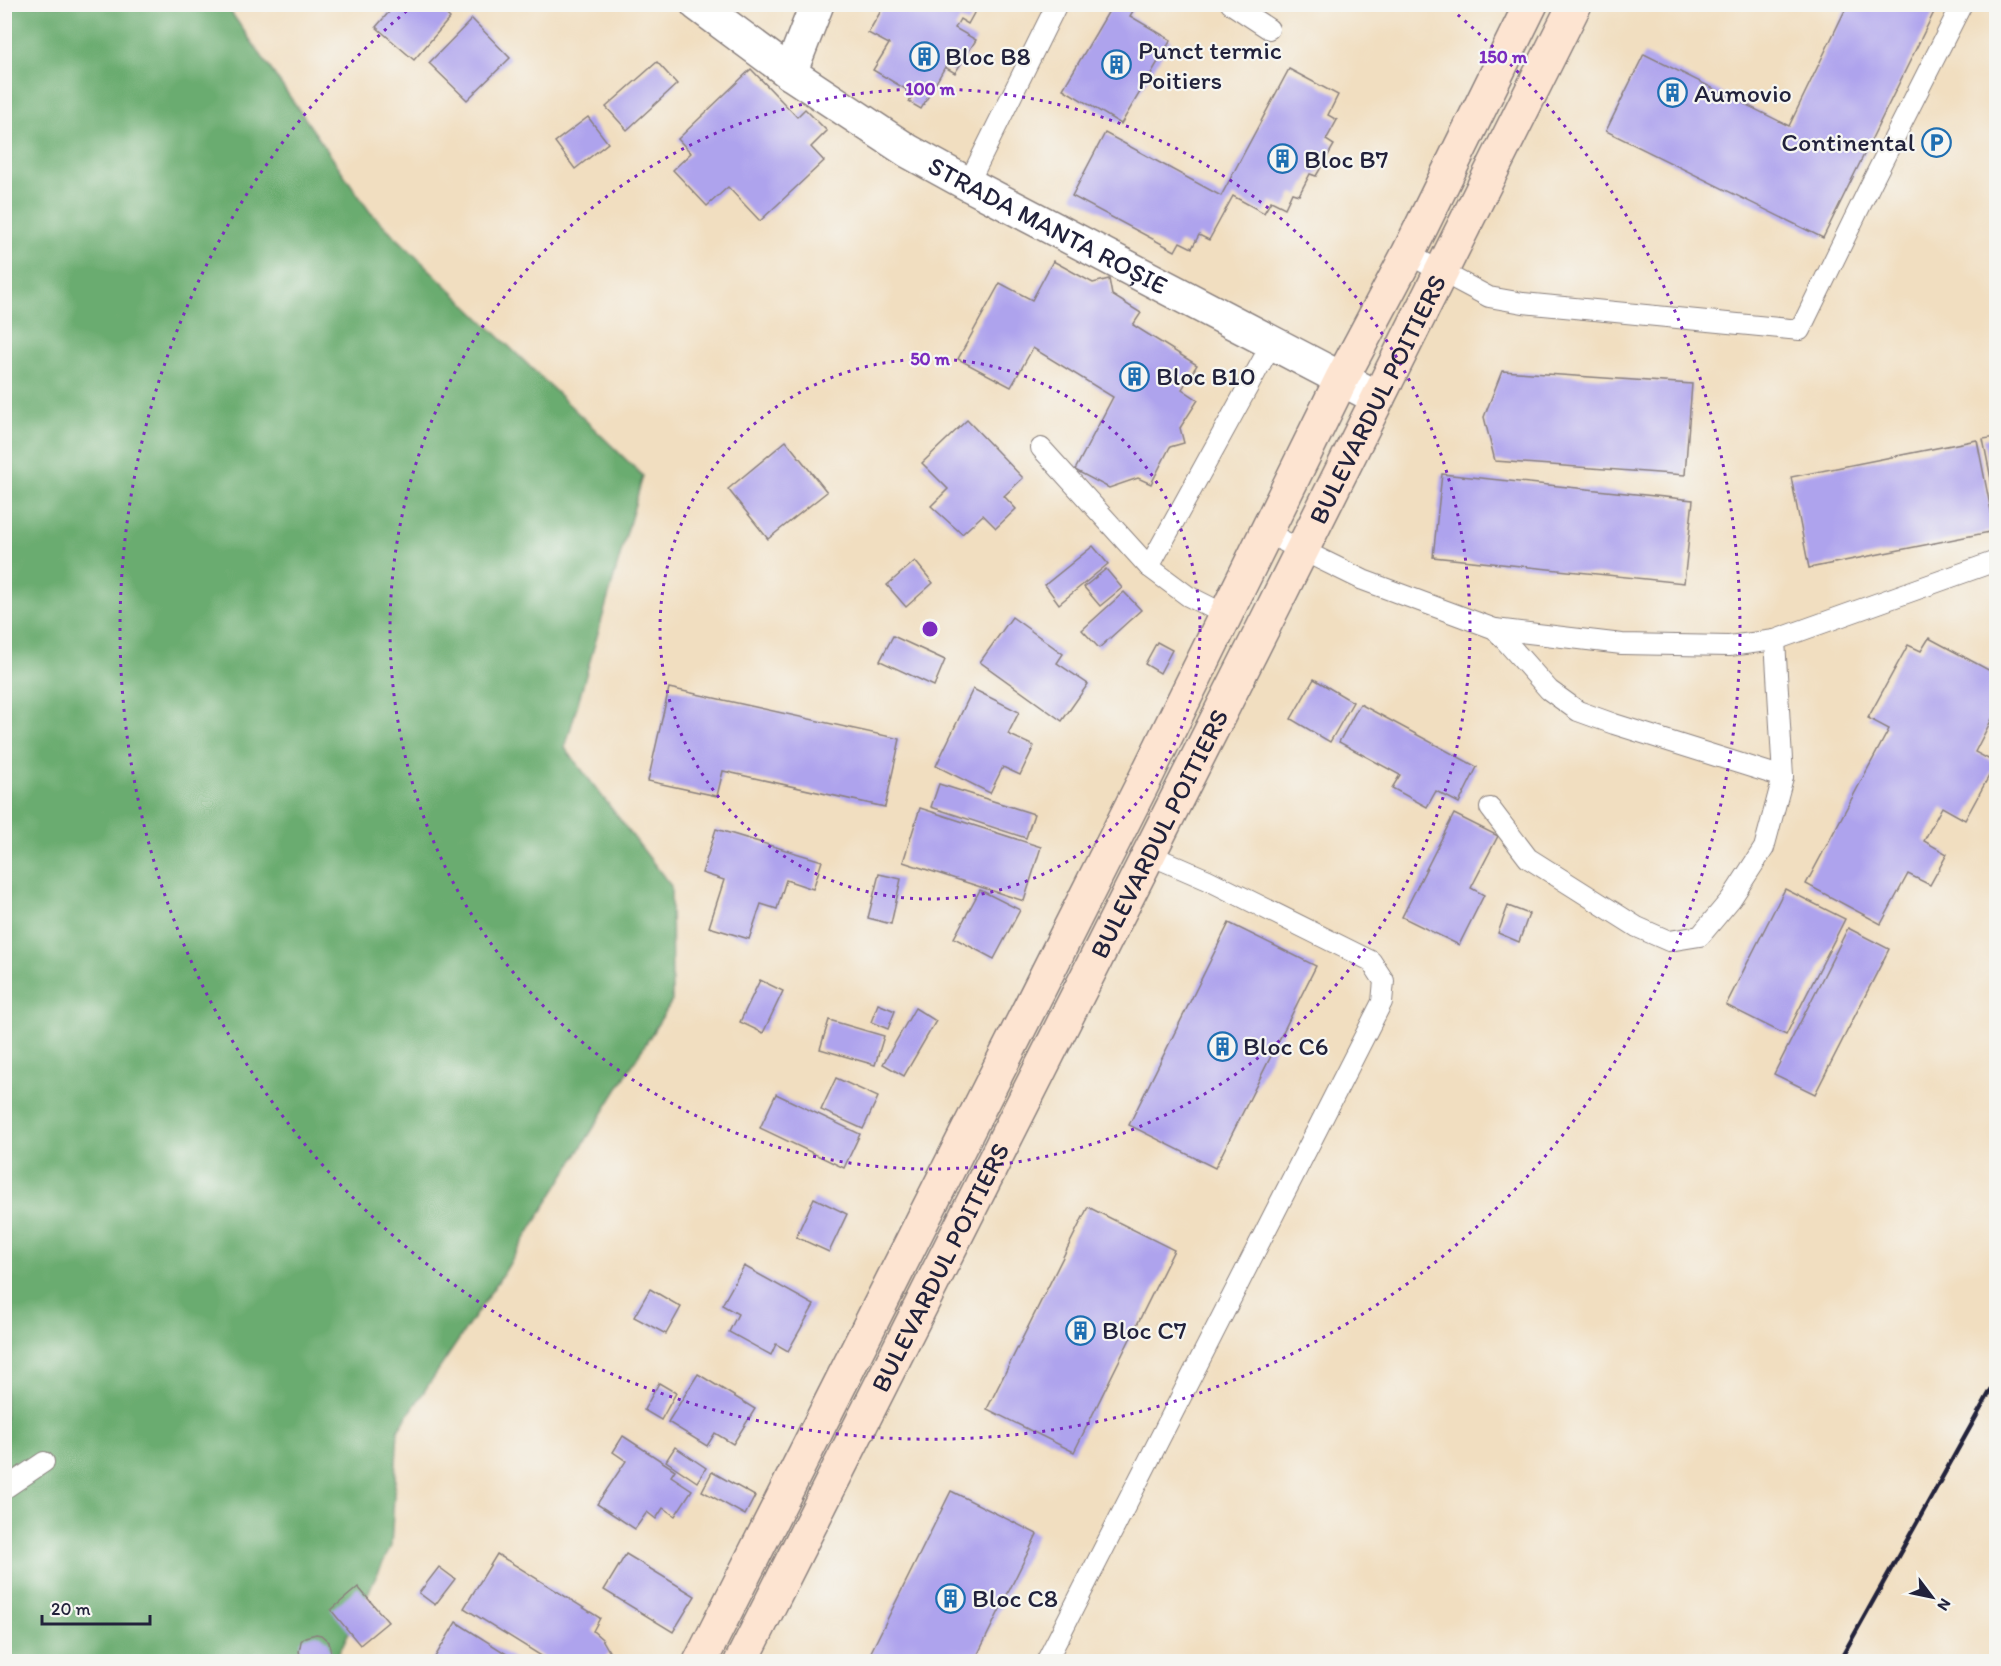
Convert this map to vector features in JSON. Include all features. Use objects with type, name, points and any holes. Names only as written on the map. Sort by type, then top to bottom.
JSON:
[{"type":"main road","name":"BULEVARDUL POITIERS","points":[[713,1657],[1341,380],[1408,254],[1531,4]]},
{"type":"main road","name":"BULEVARDUL POITIERS","points":[[741,1662],[1575,4]]},
{"type":"street","name":"STRADA MANTA ROȘIE","points":[[697,4],[790,73],[908,151],[1378,398]]},
{"type":"street","points":[[790,73],[817,4]]},
{"type":"lane","points":[[968,184],[1057,4]]},
{"type":"lane","points":[[1231,4],[1269,29]]},
{"type":"lane","points":[[1408,254],[1489,297],[1523,303],[1800,330],[1962,4]]},
{"type":"lane","points":[[1149,567],[1272,343]]},
{"type":"lane","points":[[1041,448],[1149,567],[1188,596],[1226,615]]},
{"type":"lane","points":[[1267,533],[1363,580],[1495,629],[1622,644],[1729,646],[1775,640],[1996,561]]},
{"type":"lane","points":[[1495,629],[1549,690],[1578,711],[1783,777]]},
{"type":"lane","points":[[1490,808],[1528,858],[1637,927],[1669,941],[1700,936],[1731,899],[1764,848],[1783,777],[1775,640]]},
{"type":"lane","points":[[1046,1662],[1382,1002],[1384,981],[1371,961],[1208,880],[1148,854]]},
{"type":"lane","points":[[4,1489],[44,1462]]},
{"type":"green space","points":[[5,5],[226,5],[370,212],[643,476],[565,748],[671,886],[672,1001],[505,1271],[398,1430],[391,1546],[335,1661],[5,1662]]},
{"type":"building","points":[[396,4],[435,4],[450,18],[414,60],[376,27]]},
{"type":"building","name":"Bloc B8","points":[[885,4],[979,4],[968,24],[960,19],[955,28],[976,40],[955,73],[945,67],[921,109],[909,102],[914,94],[873,70],[889,44],[868,33]]},
{"type":"building","name":"Punct termic Poitiers","points":[[1113,4],[1137,4],[1130,16],[1171,40],[1121,124],[1063,89]]},
{"type":"building","name":"Aumovio","points":[[1848,4],[1938,4],[1823,238],[1606,131],[1644,54],[1789,126]]},
{"type":"building","points":[[472,19],[510,58],[467,100],[429,63]]},
{"type":"building","points":[[657,62],[677,84],[627,130],[606,107]]},
{"type":"building","points":[[751,69],[797,117],[805,109],[827,131],[811,147],[824,161],[760,221],[728,187],[707,206],[673,170],[691,153],[678,139]]},
{"type":"building","name":"Bloc B7","points":[[1289,69],[1338,95],[1328,115],[1337,120],[1326,140],[1334,145],[1316,176],[1310,174],[1299,195],[1292,193],[1285,208],[1271,201],[1264,213],[1233,196],[1209,240],[1199,235],[1192,248],[1180,242],[1175,251],[1072,196],[1105,133],[1221,196]]},
{"type":"building","points":[[588,117],[608,143],[575,169],[555,142]]},
{"type":"building","name":"Bloc B10","points":[[1053,261],[1093,283],[1109,279],[1112,295],[1141,313],[1133,325],[1197,365],[1182,389],[1198,400],[1180,428],[1184,443],[1170,447],[1151,484],[1138,478],[1109,488],[1075,470],[1113,397],[1033,348],[1011,387],[958,359],[1000,283],[1032,300]]},
{"type":"building","points":[[1502,371],[1692,384],[1685,475],[1495,461],[1484,417]]},
{"type":"building","points":[[967,420],[1023,478],[1004,496],[1016,509],[996,528],[983,515],[962,534],[931,506],[948,489],[922,463]]},
{"type":"building","points":[[1996,437],[1996,499],[1995,499],[1983,439]]},
{"type":"building","points":[[1977,440],[1995,531],[1809,568],[1791,477]]},
{"type":"building","points":[[786,441],[827,492],[768,539],[728,489]]},
{"type":"building","points":[[1442,474],[1693,500],[1684,583],[1433,557]]},
{"type":"building","points":[[1093,546],[1108,564],[1059,604],[1045,585]]},
{"type":"building","points":[[915,561],[933,583],[906,607],[887,585]]},
{"type":"building","points":[[1106,569],[1122,588],[1100,606],[1084,587]]},
{"type":"building","points":[[1124,592],[1141,610],[1099,648],[1082,630]]},
{"type":"building","points":[[1012,617],[1063,654],[1057,663],[1088,684],[1062,721],[980,662]]},
{"type":"building","points":[[893,636],[945,660],[934,686],[880,661]]},
{"type":"building","points":[[1929,638],[1996,674],[1996,711],[1975,752],[1996,763],[1965,820],[1942,807],[1924,841],[1947,854],[1930,885],[1908,874],[1881,924],[1806,884],[1889,729],[1868,718],[1908,645],[1921,651]]},
{"type":"building","points":[[1157,642],[1172,650],[1160,673],[1145,664]]},
{"type":"building","points":[[1314,679],[1353,702],[1330,742],[1291,719]]},
{"type":"building","points":[[669,688],[900,739],[885,807],[723,771],[717,796],[648,781]]},
{"type":"building","points":[[973,689],[1019,712],[1008,734],[1034,746],[1020,775],[1003,767],[990,793],[936,766]]},
{"type":"building","points":[[1360,704],[1477,767],[1459,803],[1436,791],[1427,807],[1392,788],[1400,775],[1339,742]]},
{"type":"building","points":[[939,784],[1034,814],[1026,838],[931,807]]},
{"type":"building","points":[[920,808],[1041,847],[1024,901],[903,862]]},
{"type":"building","points":[[1454,814],[1498,836],[1471,888],[1484,895],[1459,945],[1402,917]]},
{"type":"building","points":[[716,829],[822,861],[813,889],[786,880],[777,909],[761,904],[749,939],[709,927],[724,880],[702,873]]},
{"type":"building","points":[[879,874],[901,879],[891,924],[868,918]]},
{"type":"building","points":[[1785,889],[1845,919],[1786,1035],[1726,1005]]},
{"type":"building","points":[[980,890],[1020,910],[994,959],[954,938]]},
{"type":"building","points":[[1508,906],[1529,914],[1519,942],[1498,933]]},
{"type":"building","name":"Bloc C6","points":[[1229,923],[1316,966],[1215,1168],[1129,1125]]},
{"type":"building","points":[[1848,928],[1889,949],[1815,1094],[1774,1074]]},
{"type":"building","points":[[760,980],[783,991],[763,1033],[740,1022]]},
{"type":"building","points":[[878,1004],[895,1011],[888,1029],[871,1022]]},
{"type":"building","points":[[915,1008],[936,1021],[904,1076],[883,1064]]},
{"type":"building","points":[[829,1020],[884,1036],[875,1065],[820,1049]]},
{"type":"building","points":[[836,1078],[878,1097],[863,1129],[821,1110]]},
{"type":"building","points":[[776,1094],[860,1134],[844,1168],[760,1128]]},
{"type":"building","points":[[814,1198],[847,1214],[829,1252],[796,1237]]},
{"type":"building","name":"Bloc C7","points":[[1088,1207],[1174,1250],[1074,1452],[987,1409]]},
{"type":"building","points":[[744,1266],[814,1305],[788,1351],[776,1344],[771,1355],[729,1332],[738,1314],[722,1305]]},
{"type":"building","points":[[650,1289],[681,1307],[666,1334],[634,1317]]},
{"type":"building","points":[[698,1374],[755,1409],[733,1444],[715,1433],[707,1446],[668,1422]]},
{"type":"building","points":[[659,1383],[676,1393],[661,1420],[644,1410]]},
{"type":"building","points":[[623,1436],[675,1470],[671,1476],[692,1490],[675,1516],[663,1508],[656,1519],[647,1512],[635,1529],[597,1504],[626,1461],[613,1452]]},
{"type":"building","points":[[675,1447],[706,1468],[697,1482],[666,1461]]},
{"type":"building","points":[[712,1472],[755,1496],[745,1515],[702,1491]]},
{"type":"building","name":"Bloc C8","points":[[951,1491],[1037,1534],[974,1662],[866,1662]]},
{"type":"building","points":[[497,1554],[600,1618],[593,1631],[602,1639],[610,1653],[600,1662],[551,1662],[464,1608]]},
{"type":"building","points":[[626,1554],[695,1596],[673,1632],[604,1590]]},
{"type":"building","points":[[439,1567],[455,1579],[435,1605],[419,1593]]},
{"type":"building","points":[[358,1587],[388,1622],[360,1645],[331,1610]]},
{"type":"building","points":[[456,1622],[519,1662],[432,1662]]},
{"type":"building","points":[[316,1634],[329,1642],[331,1653],[325,1662],[304,1662],[299,1652],[301,1641],[305,1637]]},
{"type":"railway","points":[[1839,1662],[1996,1381]]},
{"type":"place","name":"Bloc B8","points":[[924,56]]},
{"type":"place","name":"Punct termic Poitiers","points":[[1117,65]]},
{"type":"place","name":"Aumovio","points":[[1673,93]]},
{"type":"place","name":"Continental","points":[[1936,142]]},
{"type":"place","name":"Bloc B7","points":[[1283,159]]},
{"type":"place","name":"Bloc B10","points":[[1135,376]]},
{"type":"place","name":"Bloc C6","points":[[1222,1046]]},
{"type":"place","name":"Bloc C7","points":[[1081,1330]]},
{"type":"place","name":"Bloc C8","points":[[951,1598]]}]
